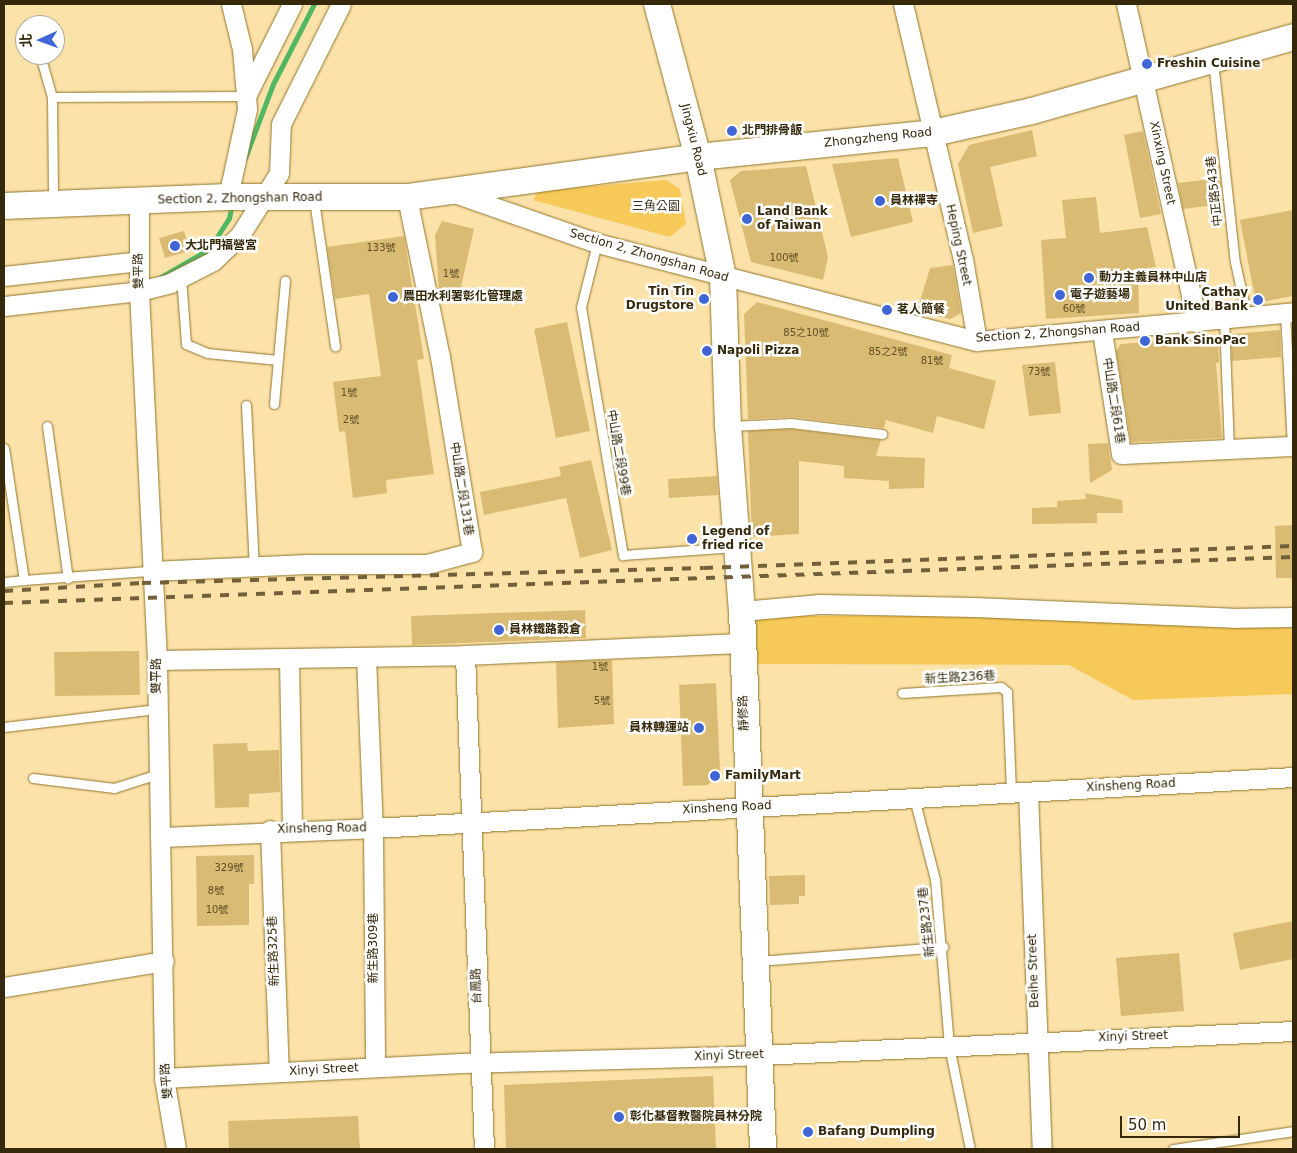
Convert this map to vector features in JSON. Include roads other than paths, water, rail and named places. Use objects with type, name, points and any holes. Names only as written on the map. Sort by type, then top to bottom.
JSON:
[{"type":"street","points":[[228,197],[247,110],[242,49],[231,4]]},
{"type":"street","points":[[246,96],[292,4]]},
{"type":"street","points":[[4,306],[139,290],[181,277],[213,261],[240,235],[279,173],[281,124],[341,4]]},
{"type":"street","name":"Jingxiu Road","points":[[657,4],[698,157],[723,277]]},
{"type":"street","name":"Heping Street","points":[[903,4],[963,259],[977,341]]},
{"type":"street","name":"Xinxing Street","points":[[1126,4],[1197,322]]},
{"type":"street","name":"Zhongzheng Road","points":[[453,192],[698,157],[933,133],[1032,112],[1293,37]]},
{"type":"street","name":"Section 2, Zhongshan Road","points":[[4,206],[228,197],[407,197],[453,192],[597,243],[977,341],[1289,313]]},
{"type":"street","name":"中山路二段131巷","points":[[150,571],[254,566],[427,564],[472,552],[440,357],[407,197]]},
{"type":"street","name":"雙平路","points":[[139,202],[139,290],[150,571],[157,660],[158,774],[164,961],[164,1078],[176,1149]]},
{"type":"street","points":[[4,276],[139,261]]},
{"type":"street","name":"靜修路","points":[[723,277],[728,426],[742,611],[741,643],[747,806],[763,1149]]},
{"type":"street","name":"中山路二段61巷","points":[[1102,331],[1121,454],[1229,449]]},
{"type":"street","points":[[1229,449],[1292,446]]},
{"type":"street","points":[[742,611],[820,604],[1293,617]]},
{"type":"street","points":[[157,660],[465,655],[741,643]]},
{"type":"street","name":"台鳳路","points":[[465,655],[484,1149]]},
{"type":"street","name":"新生路309巷","points":[[366,657],[373,828],[375,1067]]},
{"type":"street","points":[[289,658],[292,829]]},
{"type":"street","name":"Xinsheng Road","points":[[160,837],[292,829],[373,828],[1293,777]]},
{"type":"street","name":"Beihe Street","points":[[1020,792],[1042,1149]]},
{"type":"street","name":"新生路325巷","points":[[270,830],[279,1072]]},
{"type":"street","points":[[4,987],[164,961]]},
{"type":"street","name":"Xinyi Street","points":[[164,1078],[480,1062],[759,1055],[1036,1041],[1293,1031]]},
{"type":"lane","name":"中正路543巷","points":[[1213,60],[1235,262],[1247,317]]},
{"type":"lane","points":[[43,65],[52,97],[54,205]]},
{"type":"lane","points":[[52,97],[246,96]]},
{"type":"lane","points":[[314,198],[334,346]]},
{"type":"lane","name":"中山路二段99巷","points":[[597,243],[581,307],[623,555],[738,546]]},
{"type":"lane","points":[[181,277],[186,344],[207,353],[278,360]]},
{"type":"lane","points":[[274,404],[285,280]]},
{"type":"lane","points":[[1289,313],[1292,446]]},
{"type":"lane","points":[[1224,320],[1229,449]]},
{"type":"lane","points":[[246,405],[254,566]]},
{"type":"lane","points":[[728,426],[791,422],[882,434]]},
{"type":"lane","points":[[47,426],[68,579]]},
{"type":"lane","points":[[4,448],[24,580]]},
{"type":"lane","points":[[4,582],[68,579],[150,571]]},
{"type":"lane","name":"新生路236巷","points":[[902,693],[1001,687],[1007,692],[1020,792]]},
{"type":"lane","points":[[4,727],[157,709]]},
{"type":"lane","points":[[33,778],[114,788],[158,774]]},
{"type":"lane","name":"新生路237巷","points":[[914,798],[935,879],[943,947],[949,1046],[970,1149]]},
{"type":"lane","points":[[754,962],[943,947]]},
{"type":"lane","points":[[1173,1149],[1293,1131]]},
{"type":"waterway","points":[[245,158],[273,84],[314,4]]},
{"type":"waterway","points":[[161,277],[209,249],[229,218],[232,204]]},
{"type":"railway","points":[[4,591],[142,583],[704,568],[1293,546]]},
{"type":"railway","points":[[4,603],[1293,557]]},
{"type":"place","name":"Freshin Cuisine","points":[[1147,64]]},
{"type":"place","name":"北門排骨飯","points":[[732,131]]},
{"type":"place","name":"員林禪寺","points":[[880,201]]},
{"type":"place","name":"Land Bank of Taiwan","points":[[747,219]]},
{"type":"place","name":"大北門福營宮","points":[[175,246]]},
{"type":"place","name":"動力主義員林中山店","points":[[1089,278]]},
{"type":"place","name":"電子遊藝場","points":[[1060,295]]},
{"type":"place","name":"農田水利署彰化管理處","points":[[393,297]]},
{"type":"place","name":"Tin Tin Drugstore","points":[[704,299]]},
{"type":"place","name":"Cathay United Bank","points":[[1258,300]]},
{"type":"place","name":"茗人簡餐","points":[[887,310]]},
{"type":"place","name":"Bank SinoPac","points":[[1145,341]]},
{"type":"place","name":"Napoli Pizza","points":[[707,351]]},
{"type":"place","name":"Legend of fried rice","points":[[692,539]]},
{"type":"place","name":"員林鐵路穀倉","points":[[499,630]]},
{"type":"place","name":"員林轉運站","points":[[699,728]]},
{"type":"place","name":"FamilyMart","points":[[715,776]]},
{"type":"place","name":"彰化基督教醫院員林分院","points":[[619,1117]]},
{"type":"place","name":"Bafang Dumpling","points":[[808,1132]]},
{"type":"park label","name":"三角公園","points":[[656,207]]}]
